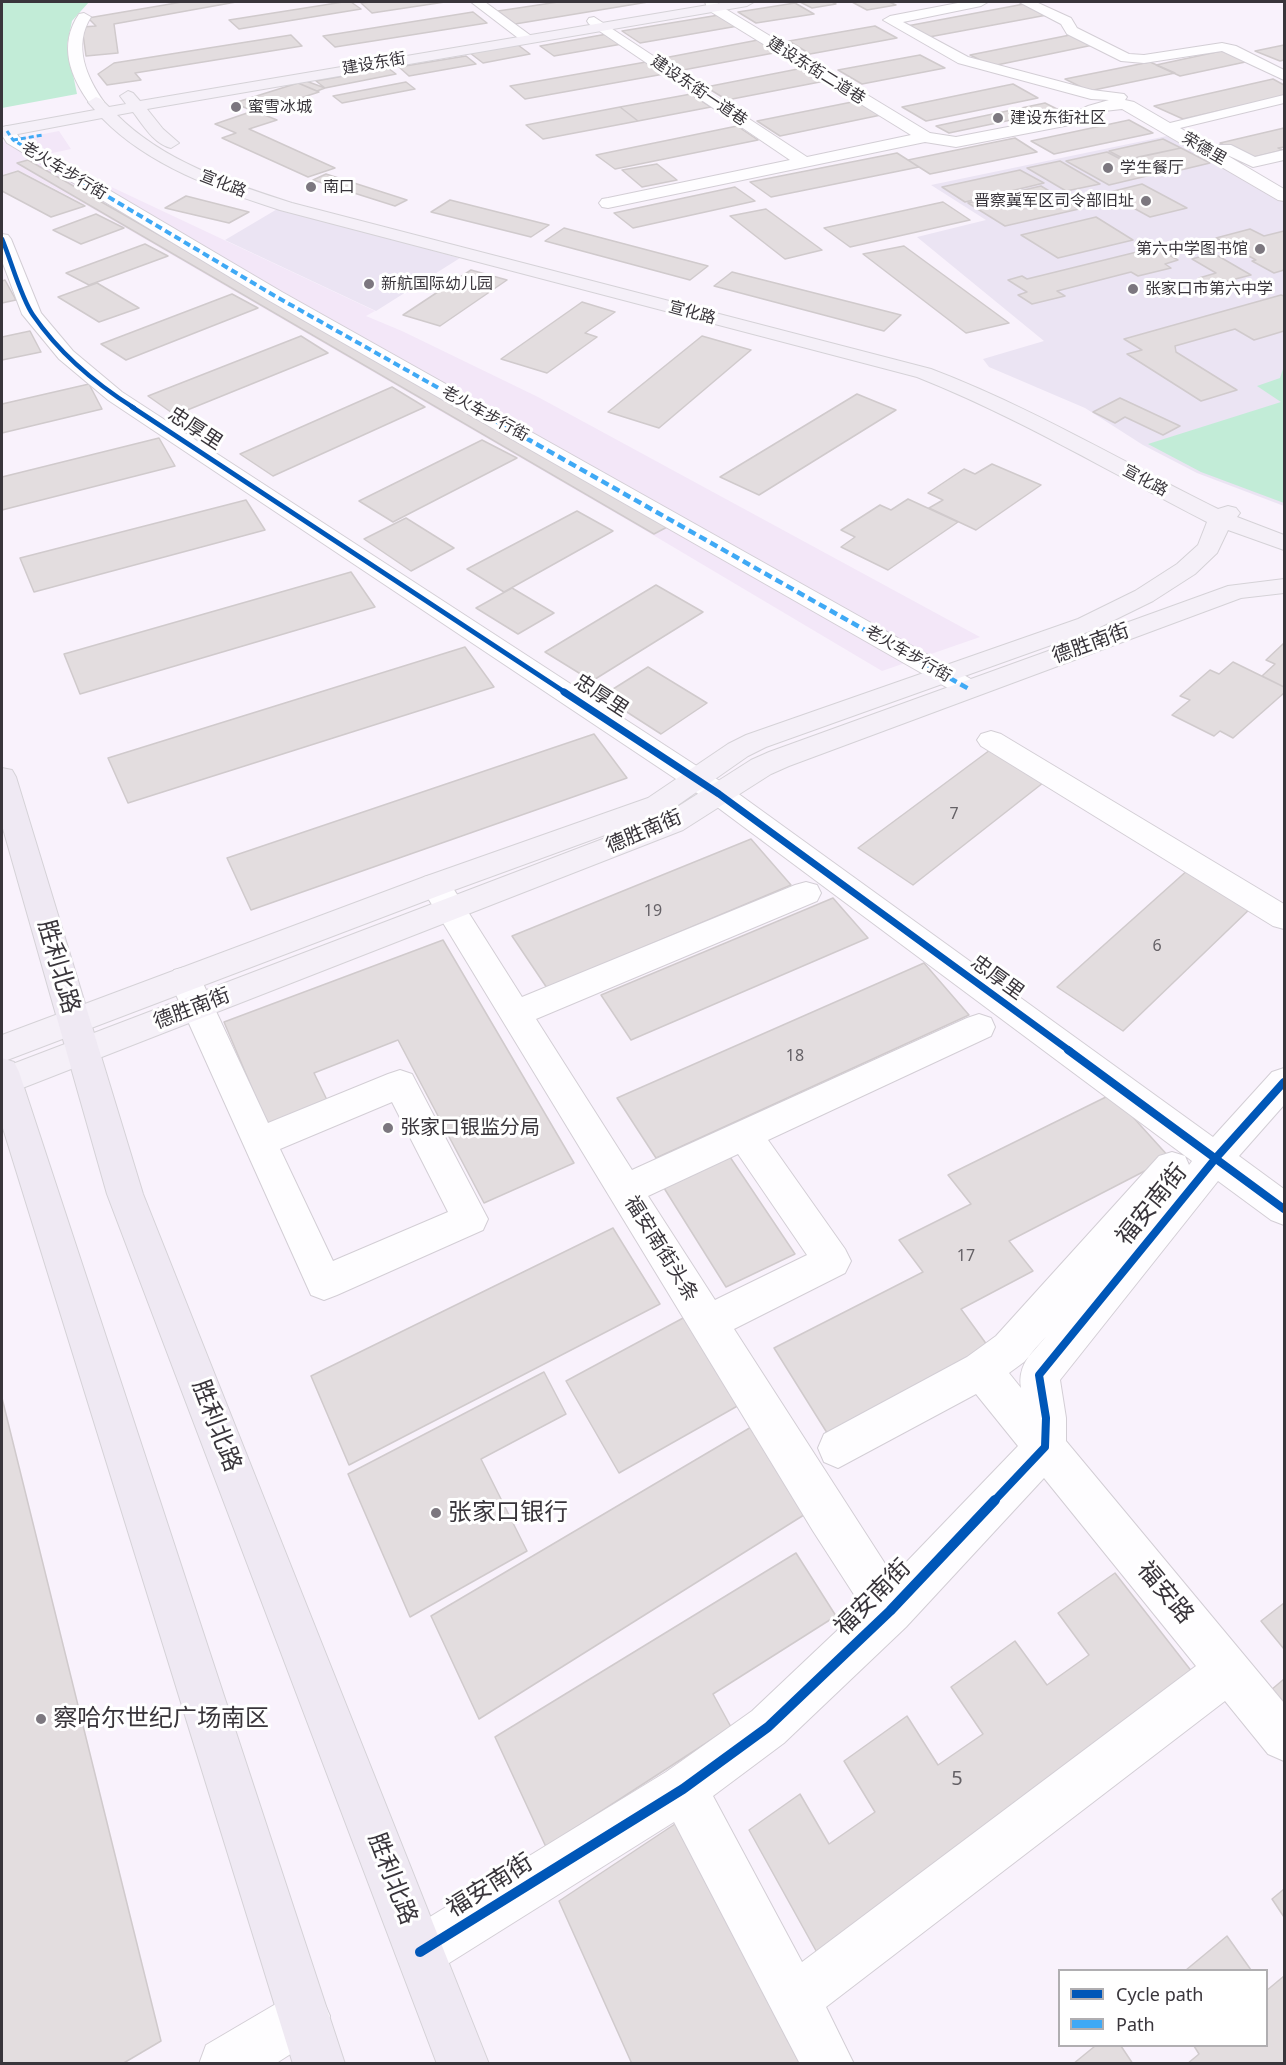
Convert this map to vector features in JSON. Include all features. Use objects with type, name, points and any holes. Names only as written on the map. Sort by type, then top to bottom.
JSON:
[{"type":"highway","name":"胜利北路","points":[[2,777],[126,1194],[463,2064]]},
{"type":"highway","points":[[2,1071],[319,2064]]},
{"type":"main road","name":"建设东街","points":[[6,131],[132,102],[712,3],[747,2]]},
{"type":"main road","name":"建设东街","points":[[132,102],[248,86],[523,36]]},
{"type":"main road","points":[[170,128],[202,102],[248,86]]},
{"type":"main road","name":"宣化路","points":[[132,102],[157,132],[170,128],[186,154],[256,186],[935,367],[989,387],[1038,411],[1224,516],[1284,533]]},
{"type":"main road","name":"建设东街","points":[[38,131],[101,108]]},
{"type":"main road","name":"宣化路","points":[[101,108],[132,135],[186,170],[241,192],[289,207],[924,373],[1023,415],[1130,474],[1284,543]]},
{"type":"main road","points":[[38,131],[86,126],[132,135]]},
{"type":"main road","name":"德胜南街","points":[[1087,624],[1144,596],[1186,569],[1209,548],[1224,516]]},
{"type":"main road","name":"德胜南街","points":[[2,1071],[78,1037],[442,897],[673,823],[708,787],[738,750],[756,741],[1188,586],[1231,575],[1284,567]]},
{"type":"main road","name":"德胜南街","points":[[708,787],[1237,591],[1284,586]]},
{"type":"street","points":[[479,3],[501,2]]},
{"type":"street","points":[[981,2],[890,20],[963,60],[1091,93],[1127,99],[1253,162],[1284,155]]},
{"type":"street","points":[[1026,2],[1066,21],[1072,31],[1126,58],[1144,59],[1222,47],[1231,49],[1284,76]]},
{"type":"street","points":[[479,3],[523,36]]},
{"type":"street","name":"建设东街二道巷","points":[[712,3],[925,137]]},
{"type":"street","points":[[84,17],[76,29],[80,80],[101,108]]},
{"type":"street","name":"建设东街一道巷","points":[[598,23],[804,162]]},
{"type":"street","points":[[1177,124],[1284,99]]},
{"type":"street","name":"荣德里","points":[[925,137],[956,142],[1075,119],[1087,110],[1122,104],[1129,105],[1284,196]]},
{"type":"street","points":[[6,131],[38,131]]},
{"type":"street","name":"老火车步行街","points":[[6,131],[267,291],[969,689]]},
{"type":"street","points":[[608,203],[925,137]]},
{"type":"street","name":"忠厚里","points":[[2,239],[32,314],[66,354],[115,396],[708,787],[1284,1209]]},
{"type":"street","points":[[991,740],[1284,918]]},
{"type":"street","points":[[515,1014],[806,893]]},
{"type":"street","name":"福安南街头条","points":[[442,897],[828,1516],[890,1611]]},
{"type":"street","points":[[192,993],[259,1142],[324,1283],[470,1219],[400,1084],[259,1142]]},
{"type":"street","points":[[624,1190],[979,1027]]},
{"type":"street","name":"福安南街","points":[[420,1952],[683,1789],[768,1727],[890,1611],[1045,1448],[1046,1418],[1039,1375],[1215,1159],[1284,1082]]},
{"type":"street","points":[[708,1323],[832,1261],[745,1135]]},
{"type":"street","points":[[838,1448],[981,1370],[1010,1349],[1172,1167]]},
{"type":"street","name":"福安路","points":[[981,1370],[1284,1738]]},
{"type":"street","points":[[794,1999],[1229,1670]]},
{"type":"street","points":[[683,1789],[828,2064]]},
{"type":"street","points":[[225,2064],[304,2016]]},
{"type":"shaded area","points":[[59,131],[71,149],[48,154],[52,159],[375,311],[366,316],[538,397],[980,637],[882,671],[88,206],[18,170],[2,175],[2,142]]},
{"type":"shaded area","name":"张家口市第六中学","points":[[1167,136],[1284,199],[1284,506],[1197,473],[1143,445],[1085,408],[989,367],[983,359],[1044,341],[917,237],[986,220],[931,185]]},
{"type":"shaded area","name":"新航国际幼儿园","points":[[279,208],[460,258],[376,311],[225,240]]},
{"type":"green space","points":[[2,2],[89,2],[72,21],[67,45],[77,94],[2,108]]},
{"type":"green space","points":[[1284,366],[1284,503],[1201,472],[1148,444],[1281,402],[1257,386],[1280,378]]},
{"type":"building","points":[[182,2],[236,2],[114,24],[118,53],[86,56],[82,27],[96,26],[88,18]]},
{"type":"building","points":[[351,2],[361,9],[239,29],[229,20]]},
{"type":"building","points":[[445,2],[372,13],[361,3]]},
{"type":"building","points":[[558,2],[648,2],[515,24],[498,11]]},
{"type":"building","points":[[800,2],[832,2],[836,4],[812,8]]},
{"type":"building","points":[[852,2],[889,2],[896,5],[867,10]]},
{"type":"building","points":[[795,3],[814,14],[756,23],[738,12]]},
{"type":"building","points":[[1024,4],[1047,15],[929,37],[907,26]]},
{"type":"building","points":[[473,12],[487,23],[335,47],[323,36]]},
{"type":"building","points":[[719,15],[738,26],[640,43],[622,31]]},
{"type":"building","points":[[875,26],[897,38],[810,54],[789,41]]},
{"type":"building","points":[[607,34],[622,44],[554,56],[540,46]]},
{"type":"building","points":[[291,35],[302,46],[135,73],[141,80],[107,85],[98,74],[114,63]]},
{"type":"building","points":[[1070,35],[1093,45],[992,66],[970,55]]},
{"type":"building","points":[[758,40],[779,52],[683,70],[664,58]]},
{"type":"building","points":[[518,45],[530,54],[483,63],[470,53]]},
{"type":"building","points":[[1284,45],[1284,60],[1280,61],[1255,51]]},
{"type":"building","points":[[1226,50],[1250,61],[1180,76],[1156,65]]},
{"type":"building","points":[[920,55],[945,68],[862,84],[838,70]]},
{"type":"building","points":[[466,56],[476,64],[409,76],[399,67]]},
{"type":"building","points":[[646,62],[664,74],[525,99],[510,86]]},
{"type":"building","points":[[1150,62],[1175,73],[1089,91],[1065,79]]},
{"type":"building","points":[[388,68],[396,74],[325,88],[316,81]]},
{"type":"building","points":[[803,68],[825,81],[727,100],[706,87]]},
{"type":"building","points":[[1273,79],[1284,85],[1284,96],[1183,119],[1154,106]]},
{"type":"building","points":[[306,81],[325,88],[317,91],[298,83]]},
{"type":"building","points":[[406,82],[415,89],[342,103],[333,96]]},
{"type":"building","points":[[298,83],[319,92],[257,112],[277,120],[249,129],[335,168],[308,177],[222,138],[236,133],[215,124],[253,111],[234,103]]},
{"type":"building","points":[[1013,84],[1038,98],[926,121],[902,107]]},
{"type":"building","points":[[691,94],[711,107],[638,121],[620,107]]},
{"type":"building","points":[[857,101],[881,115],[780,136],[757,121]]},
{"type":"building","name":"建设东街社区","points":[[1045,103],[1059,110],[949,133],[936,126]]},
{"type":"building","points":[[620,107],[638,121],[543,139],[526,125]]},
{"type":"building","points":[[1129,120],[1153,133],[1054,154],[1031,141]]},
{"type":"building","points":[[737,126],[758,140],[615,169],[596,155]]},
{"type":"building","points":[[1284,128],[1284,147],[1278,148],[1283,150],[1250,158],[1220,143]]},
{"type":"building","points":[[1015,138],[1037,152],[930,174],[908,160]]},
{"type":"building","points":[[1163,139],[1181,148],[1126,160],[1109,151]]},
{"type":"building","points":[[1181,148],[1210,163],[1168,173],[1138,157]]},
{"type":"building","name":"学生餐厅","points":[[1107,152],[1151,175],[1109,185],[1066,161]]},
{"type":"building","points":[[897,153],[919,167],[771,197],[750,182]]},
{"type":"building","points":[[28,160],[669,526],[654,534],[17,163]]},
{"type":"building","points":[[1060,161],[1100,184],[1066,191],[1027,168]]},
{"type":"building","points":[[657,164],[677,180],[642,187],[622,170]]},
{"type":"building","points":[[1020,170],[1044,183],[965,202],[942,187]]},
{"type":"building","points":[[18,171],[85,206],[51,217],[2,191],[2,176]]},
{"type":"building","points":[[326,174],[407,200],[395,206],[313,180]]},
{"type":"building","name":"晋察冀军区司令部旧址","points":[[1142,184],[1187,208],[1150,217],[1106,193]]},
{"type":"building","points":[[1041,186],[1079,209],[1005,226],[968,203]]},
{"type":"building","points":[[735,187],[755,201],[633,228],[614,213]]},
{"type":"building","points":[[186,196],[249,212],[229,223],[165,208]]},
{"type":"building","points":[[450,200],[549,225],[531,237],[431,212]]},
{"type":"building","points":[[943,202],[970,220],[850,247],[824,228]]},
{"type":"building","points":[[766,209],[822,250],[785,259],[730,216]]},
{"type":"building","points":[[96,214],[124,228],[81,244],[53,230]]},
{"type":"building","points":[[1096,217],[1133,240],[1058,258],[1021,235]]},
{"type":"building","points":[[564,228],[708,266],[690,280],[545,241]]},
{"type":"building","name":"第六中学图书馆","points":[[1250,229],[1264,236],[1284,231],[1284,270],[1274,273],[1252,261],[1256,260],[1216,238]]},
{"type":"building","points":[[145,244],[168,256],[89,285],[66,273]]},
{"type":"building","points":[[1151,245],[1178,260],[1165,264],[1171,268],[1138,276],[1131,272],[1057,291],[1065,296],[1032,304],[1018,295],[1027,292],[1008,280],[1022,276],[1027,279],[1145,250],[1141,247]]},
{"type":"building","points":[[904,246],[1009,323],[966,333],[863,254]]},
{"type":"building","points":[[1213,253],[1251,275],[1212,285],[1199,278],[1216,273],[1192,259]]},
{"type":"building","points":[[471,270],[507,280],[440,326],[403,315]]},
{"type":"building","points":[[732,272],[901,315],[884,331],[714,286]]},
{"type":"building","points":[[5,280],[16,300],[2,303],[2,281]]},
{"type":"building","points":[[97,283],[139,308],[99,322],[58,297]]},
{"type":"building","points":[[232,294],[258,308],[126,360],[101,344]]},
{"type":"building","points":[[1284,296],[1284,331],[1254,340],[1235,329],[1175,346],[1176,352],[1237,390],[1201,401],[1127,354],[1142,350],[1124,339]]},
{"type":"building","points":[[582,302],[615,312],[585,333],[597,337],[547,373],[501,359]]},
{"type":"building","points":[[30,331],[41,352],[2,360],[2,337]]},
{"type":"building","points":[[301,336],[328,353],[175,415],[148,396]]},
{"type":"building","points":[[702,336],[751,350],[659,428],[608,412]]},
{"type":"building","points":[[89,384],[102,409],[2,433],[2,404]]},
{"type":"building","points":[[392,387],[425,407],[273,476],[240,454]]},
{"type":"building","points":[[857,394],[896,410],[759,495],[720,477]]},
{"type":"building","points":[[1120,398],[1180,426],[1163,435],[1125,417],[1115,423],[1093,412]]},
{"type":"building","points":[[159,438],[175,466],[2,510],[2,477]]},
{"type":"building","points":[[482,440],[517,458],[393,522],[359,501]]},
{"type":"building","points":[[992,464],[1041,485],[976,530],[929,508],[943,500],[928,493],[964,469],[975,474]]},
{"type":"building","points":[[908,499],[958,522],[888,570],[841,547],[855,537],[841,530],[880,505],[891,510]]},
{"type":"building","points":[[246,500],[265,530],[34,592],[20,558]]},
{"type":"building","points":[[577,511],[613,531],[504,592],[467,569]]},
{"type":"building","points":[[406,518],[454,548],[411,571],[364,539]]},
{"type":"building","points":[[351,572],[375,607],[80,694],[64,654]]},
{"type":"building","points":[[656,585],[703,612],[592,681],[545,652]]},
{"type":"building","points":[[512,588],[554,613],[518,634],[476,608]]},
{"type":"building","points":[[1284,643],[1284,687],[1262,676],[1275,664],[1266,660]]},
{"type":"building","points":[[465,647],[494,687],[128,803],[108,758]]},
{"type":"building","points":[[1233,662],[1284,687],[1284,693],[1233,738],[1220,731],[1214,736],[1172,715],[1190,700],[1180,696],[1210,670],[1219,674]]},
{"type":"building","points":[[648,667],[707,703],[661,734],[602,696]]},
{"type":"building","points":[[594,734],[627,778],[251,910],[227,858]]},
{"type":"building","points":[[994,747],[1048,779],[913,885],[858,848]]},
{"type":"building","points":[[751,839],[791,885],[547,988],[512,936]]},
{"type":"building","points":[[1190,868],[1254,905],[1123,1031],[1057,987]]},
{"type":"building","points":[[833,898],[868,938],[631,1040],[601,995]]},
{"type":"building","points":[[443,940],[574,1163],[484,1203],[398,1040],[314,1073],[327,1100],[267,1124],[224,1022]]},
{"type":"building","points":[[924,963],[969,1015],[656,1158],[617,1098]]},
{"type":"building","points":[[1112,1094],[1170,1158],[1009,1241],[1033,1271],[961,1309],[990,1349],[829,1436],[774,1348],[923,1272],[899,1240],[971,1204],[948,1175]]},
{"type":"building","points":[[730,1157],[795,1254],[726,1287],[664,1188]]},
{"type":"building","points":[[613,1228],[660,1304],[349,1465],[311,1376]]},
{"type":"building","points":[[685,1317],[741,1404],[619,1473],[566,1381]]},
{"type":"building","name":"张家口银行","points":[[544,1372],[566,1414],[481,1459],[527,1551],[410,1617],[348,1474]]},
{"type":"building","name":"察哈尔世纪广场南区","points":[[2,1398],[161,2041],[122,2064],[2,2064]]},
{"type":"building","points":[[758,1423],[815,1508],[479,1719],[431,1616]]},
{"type":"building","points":[[796,1553],[836,1616],[713,1694],[731,1727],[546,1847],[495,1737]]},
{"type":"building","points":[[1115,1573],[1196,1677],[820,1958],[749,1830],[800,1794],[829,1844],[875,1812],[844,1761],[907,1716],[938,1765],[983,1734],[951,1687],[1015,1641],[1047,1685],[1089,1655],[1058,1613]]},
{"type":"building","points":[[1284,1603],[1284,1649],[1261,1621]]},
{"type":"building","points":[[1284,1679],[1284,1706],[1271,1690]]},
{"type":"building","points":[[681,1820],[805,2064],[632,2064],[559,1901]]},
{"type":"building","points":[[1284,1889],[1284,1917],[1272,1899]]},
{"type":"building","points":[[1227,1936],[1250,1969],[1187,1969]]},
{"type":"building","points":[[1284,1976],[1284,2064],[1187,2064],[1199,2054],[1195,2047],[1268,2047],[1268,1989]]},
{"type":"building","points":[[1094,2047],[1122,2047],[1133,2064],[1073,2064]]},
{"type":"marked path","points":[[7,131],[13,140],[275,296],[969,689]]},
{"type":"marked path","points":[[13,140],[43,135]]},
{"type":"cycle path","points":[[2,239],[32,314],[66,355],[115,396],[719,794],[1284,1209]]},
{"type":"cycle path","points":[[420,1952],[683,1789],[768,1727],[890,1611],[1045,1447],[1046,1418],[1039,1375],[1215,1159],[1284,1082]]},
{"type":"place","name":"蜜雪冰城","points":[[236,107]]},
{"type":"place","name":"建设东街社区","points":[[998,118]]},
{"type":"place","name":"学生餐厅","points":[[1108,168]]},
{"type":"place","name":"南口","points":[[311,187]]},
{"type":"place","name":"晋察冀军区司令部旧址","points":[[1146,201]]},
{"type":"place","name":"第六中学图书馆","points":[[1260,249]]},
{"type":"place","name":"新航国际幼儿园","points":[[369,284]]},
{"type":"place","name":"张家口市第六中学","points":[[1133,289]]},
{"type":"place","name":"张家口银监分局","points":[[388,1128]]},
{"type":"place","name":"张家口银行","points":[[436,1513]]},
{"type":"place","name":"察哈尔世纪广场南区","points":[[41,1719]]}]
